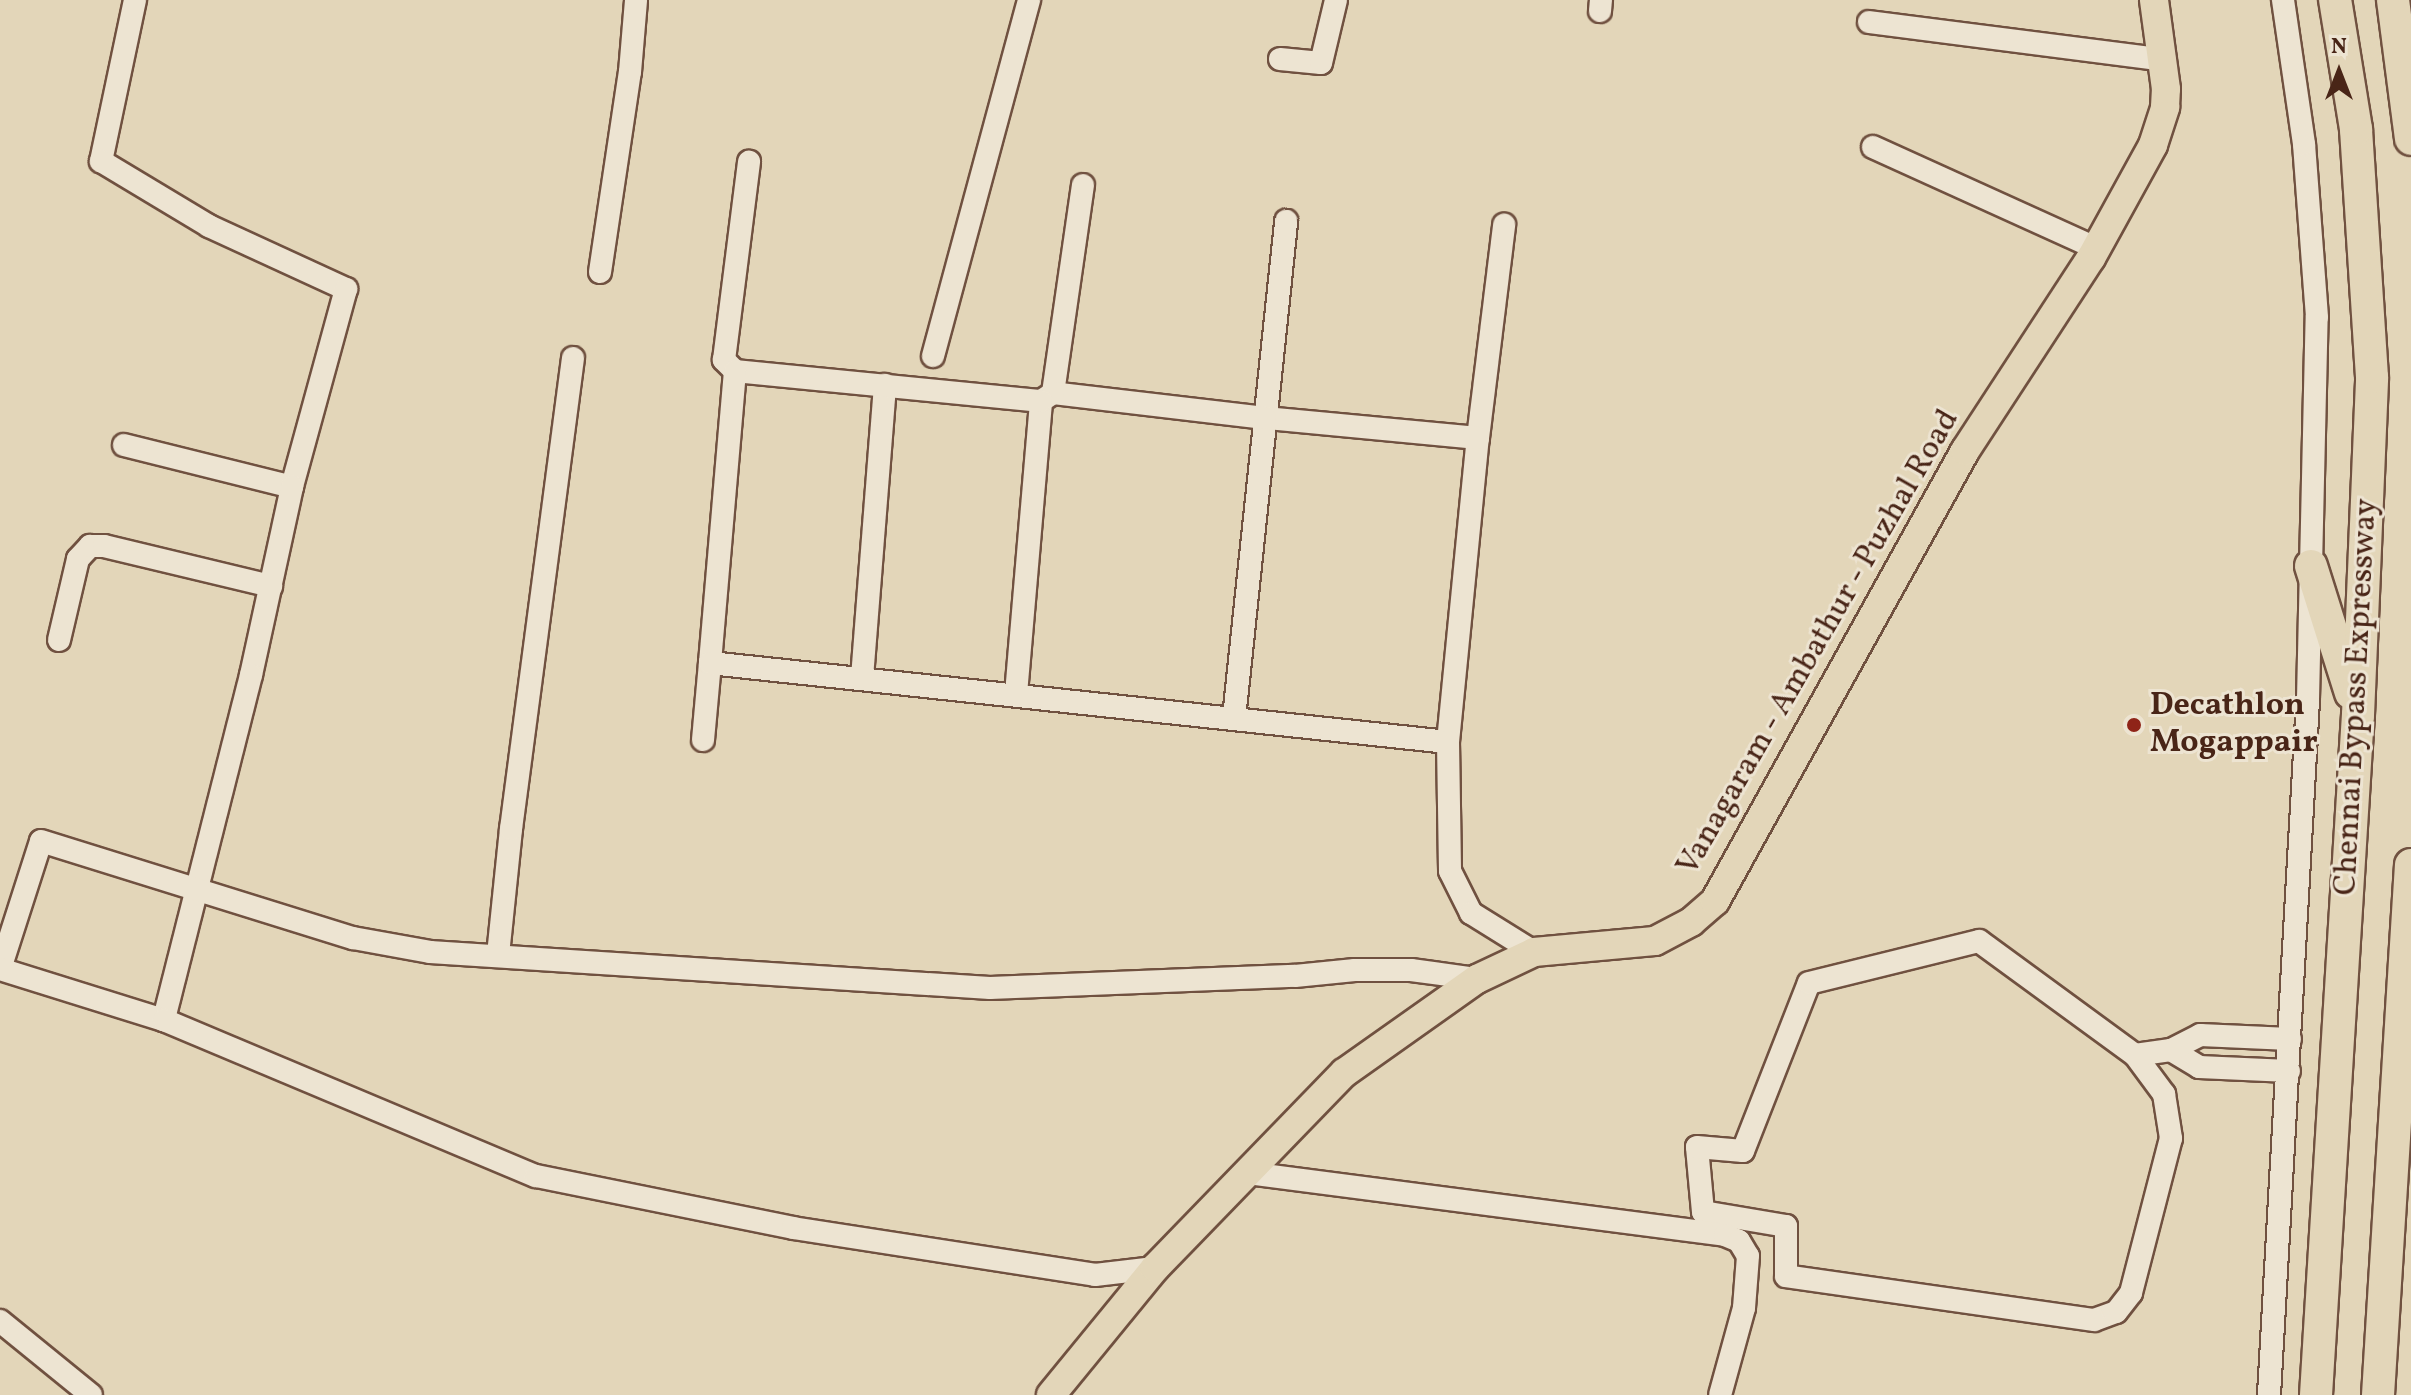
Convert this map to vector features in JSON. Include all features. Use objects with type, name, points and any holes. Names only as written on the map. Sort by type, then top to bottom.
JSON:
[{"type":"highway","name":"Chennai Bypass Expressway","points":[[2316,1395],[2358,715],[2372,377],[2356,129],[2335,0]]},
{"type":"highway","points":[[2393,0],[2411,139]]},
{"type":"highway","points":[[2311,566],[2358,715]]},
{"type":"highway","name":"Chennai Bypass Expressway","points":[[2378,1395],[2411,865]]},
{"type":"main road","name":"Vanagaram - Ambathur - Puzhal Road","points":[[1051,1395],[1155,1268],[1344,1073],[1477,979],[1534,952],[1655,941],[1691,922],[1715,901],[1965,451],[2096,248],[2153,145],[2165,107],[2165,60],[2154,0]]},
{"type":"street","points":[[135,0],[101,161],[209,226],[346,289],[292,487],[198,893],[164,1020]]},
{"type":"street","points":[[600,272],[630,72],[636,0]]},
{"type":"street","points":[[933,356],[1029,0]]},
{"type":"street","points":[[1280,59],[1321,63],[1336,0]]},
{"type":"street","points":[[2269,1395],[2308,699],[2317,317],[2304,144],[2283,0]]},
{"type":"street","points":[[1869,22],[2165,60]]},
{"type":"street","points":[[1873,147],[2096,248]]},
{"type":"street","points":[[749,162],[724,360],[735,371],[1478,438]]},
{"type":"street","points":[[1016,694],[1047,397],[1083,185]]},
{"type":"street","points":[[1234,718],[1286,221]]},
{"type":"street","points":[[1504,225],[1478,438],[1448,742],[1450,871],[1471,913],[1534,952]]},
{"type":"street","points":[[498,955],[511,829],[573,358]]},
{"type":"street","points":[[703,740],[735,371]]},
{"type":"street","points":[[862,678],[885,385]]},
{"type":"street","points":[[124,445],[292,487]]},
{"type":"street","points":[[59,640],[78,559],[90,546],[104,546],[271,586]]},
{"type":"street","points":[[710,663],[1448,742]]},
{"type":"street","points":[[1155,1268],[1095,1275],[793,1228],[536,1176],[164,1020],[0,969],[41,841],[198,893],[381,945],[990,988],[1295,976],[1355,970],[1411,970],[1477,979]]},
{"type":"street","points":[[2135,1055],[2164,1094],[2171,1138],[2131,1293],[2116,1312],[2094,1320],[1786,1276],[1786,1226],[1703,1212],[1697,1147],[1743,1151],[1809,983],[1979,941],[2135,1055],[2171,1050],[2200,1035],[2290,1039]]},
{"type":"street","points":[[2171,1050],[2199,1067],[2289,1071]]},
{"type":"street","points":[[1248,1173],[1725,1235],[1739,1241],[1748,1256],[1744,1308],[1720,1395]]},
{"type":"street","points":[[0,1321],[91,1395]]},
{"type":"place","name":"Decathlon Mogappair","points":[[2134,725]]}]
